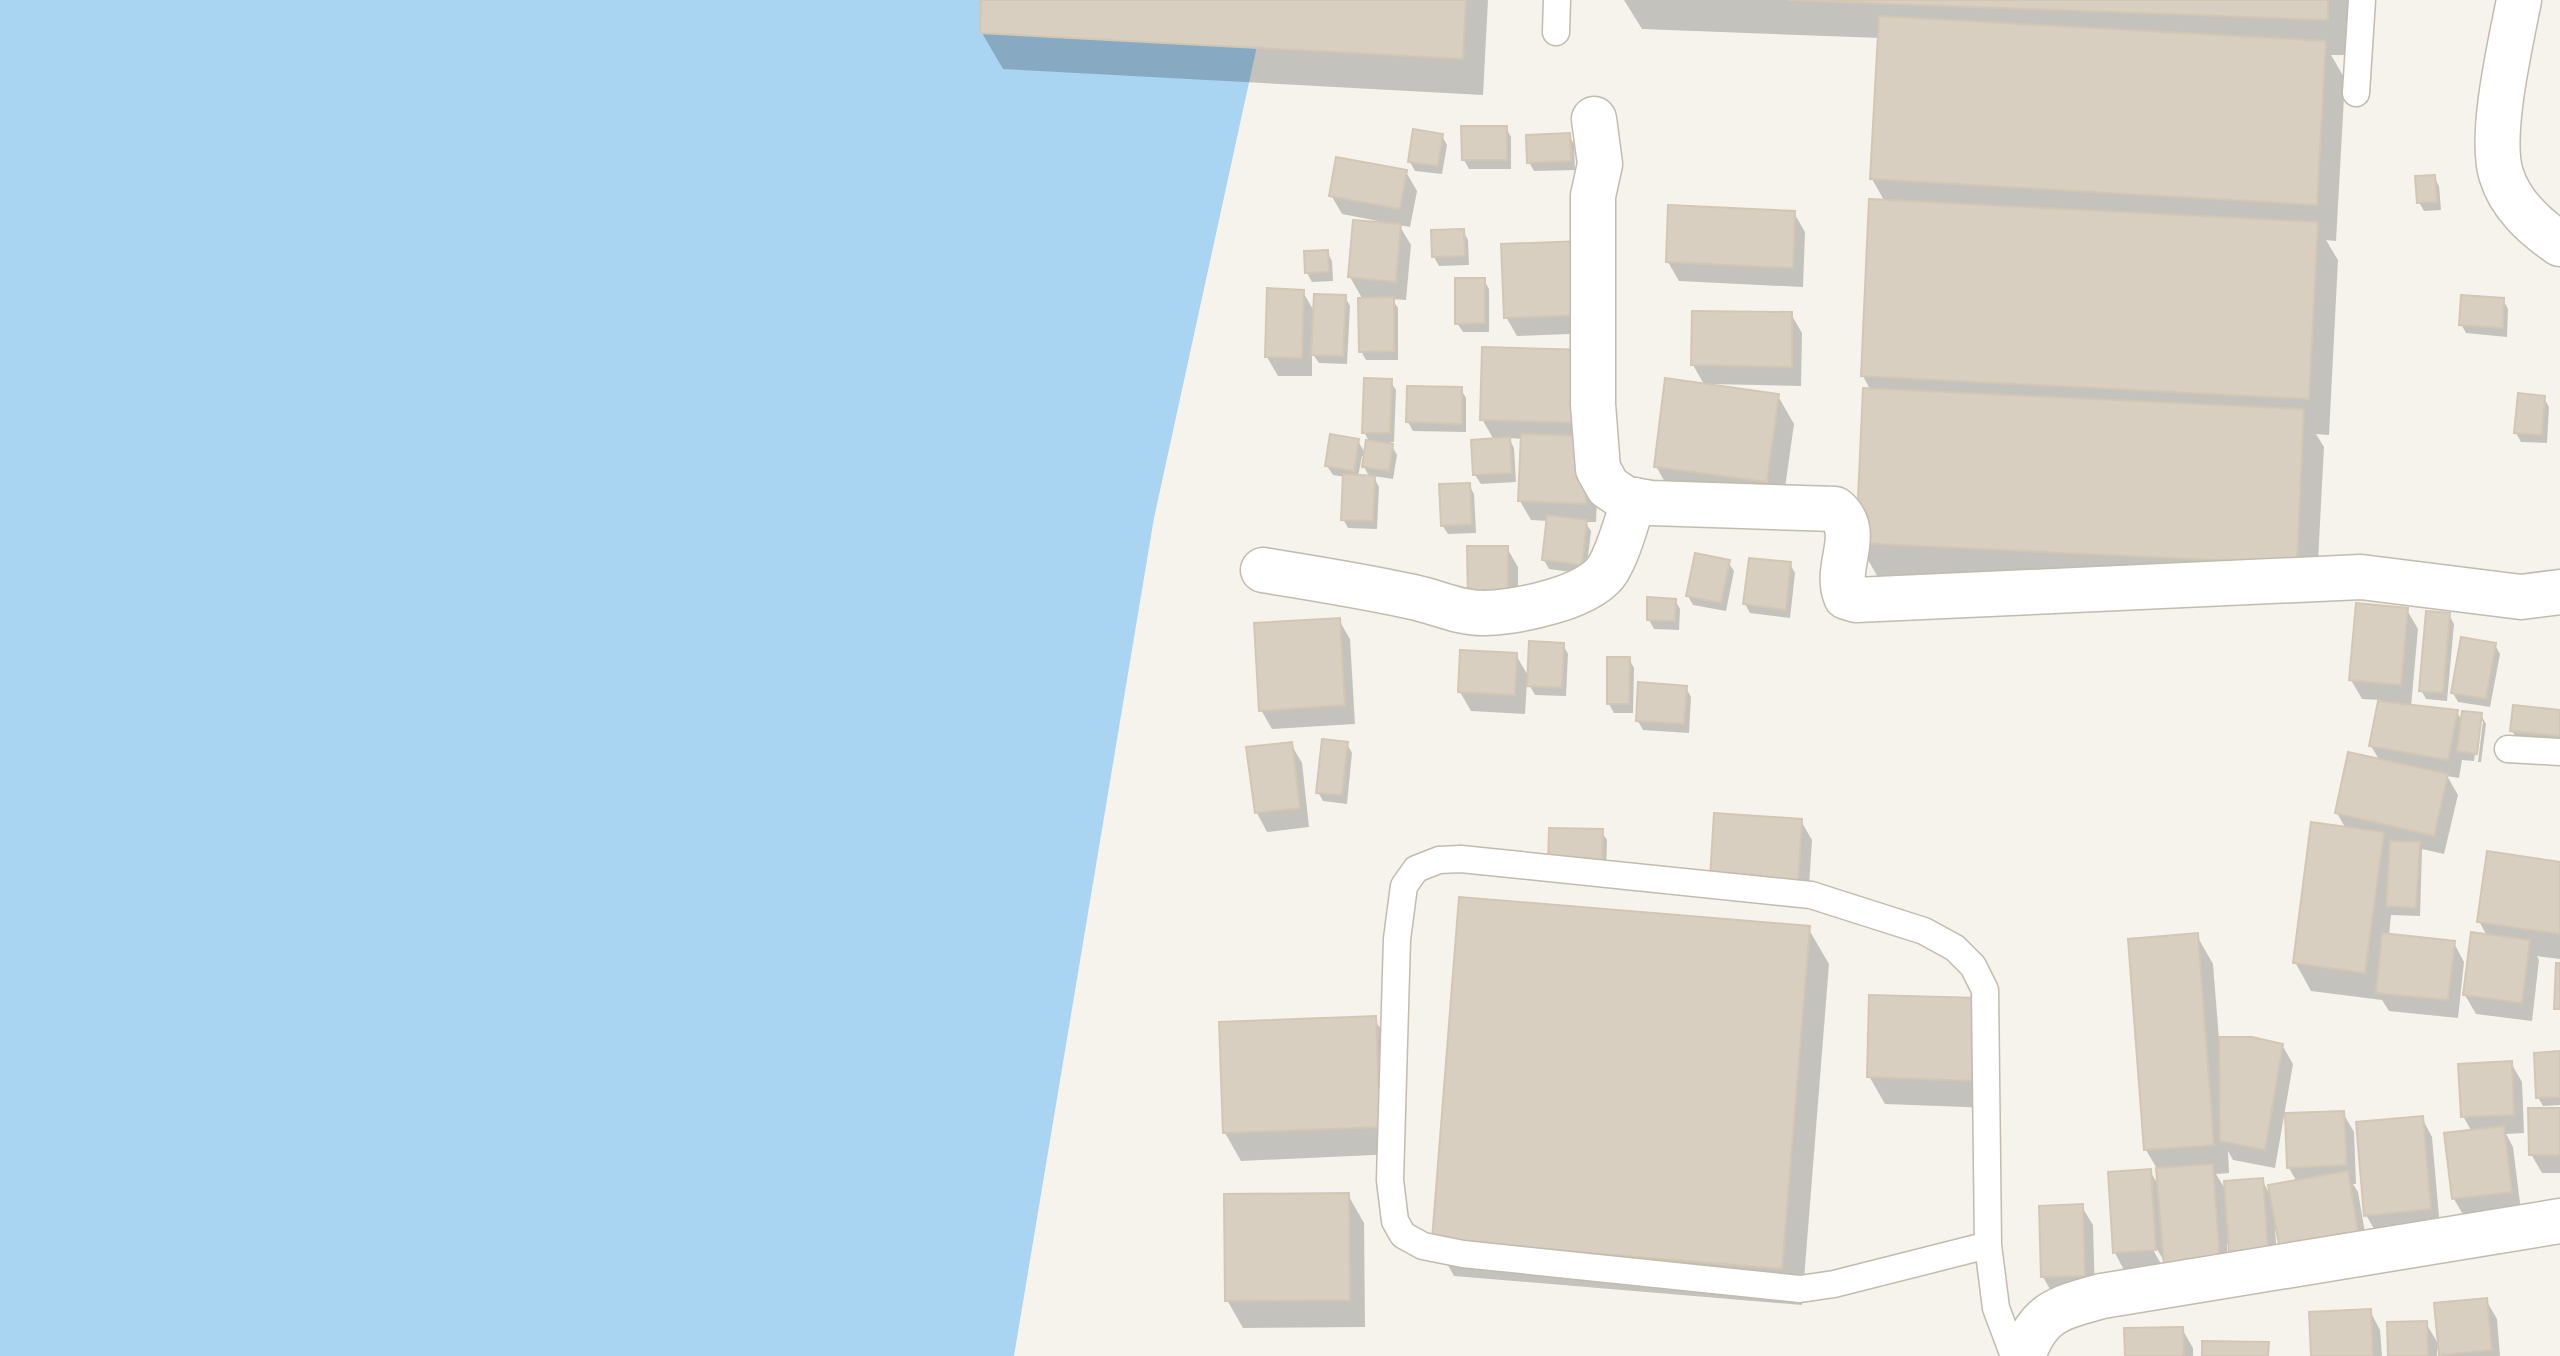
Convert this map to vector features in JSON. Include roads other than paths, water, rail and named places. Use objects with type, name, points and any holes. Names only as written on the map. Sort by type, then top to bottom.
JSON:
[{"type":"street","points":[[2519,0],[2500,116],[2500,172],[2512,198],[2534,226],[2560,244]]},
{"type":"street","points":[[1594,119],[1600,164],[1593,210],[1593,404],[1598,469],[1608,487],[1634,500],[1835,509],[1844,516],[1850,535],[1841,574],[1842,588],[1846,597],[1856,600],[2361,577],[2521,597],[2560,592]]},
{"type":"street","points":[[1263,570],[1385,591],[1463,611],[1485,613],[1537,604],[1576,593],[1608,571],[1634,500]]},
{"type":"street","points":[[2023,1356],[2031,1332],[2055,1309],[2102,1296],[2560,1221]]},
{"type":"lane","points":[[1556,32],[1557,0]]},
{"type":"lane","points":[[2356,93],[2362,0]]},
{"type":"lane","points":[[2508,749],[2560,752]]},
{"type":"lane","points":[[1988,1245],[1834,1284],[1800,1289],[1463,1254],[1423,1246],[1403,1235],[1395,1221],[1390,1180],[1397,939],[1404,886],[1416,869],[1439,860],[1461,859],[1779,890],[1811,895],[1885,918],[1924,931],[1955,948],[1973,966],[1985,990],[1988,1245],[1996,1308],[2014,1356]]},
{"type":"water","points":[[0,0],[1267,0],[1154,518],[1014,1356],[0,1356]]}]
